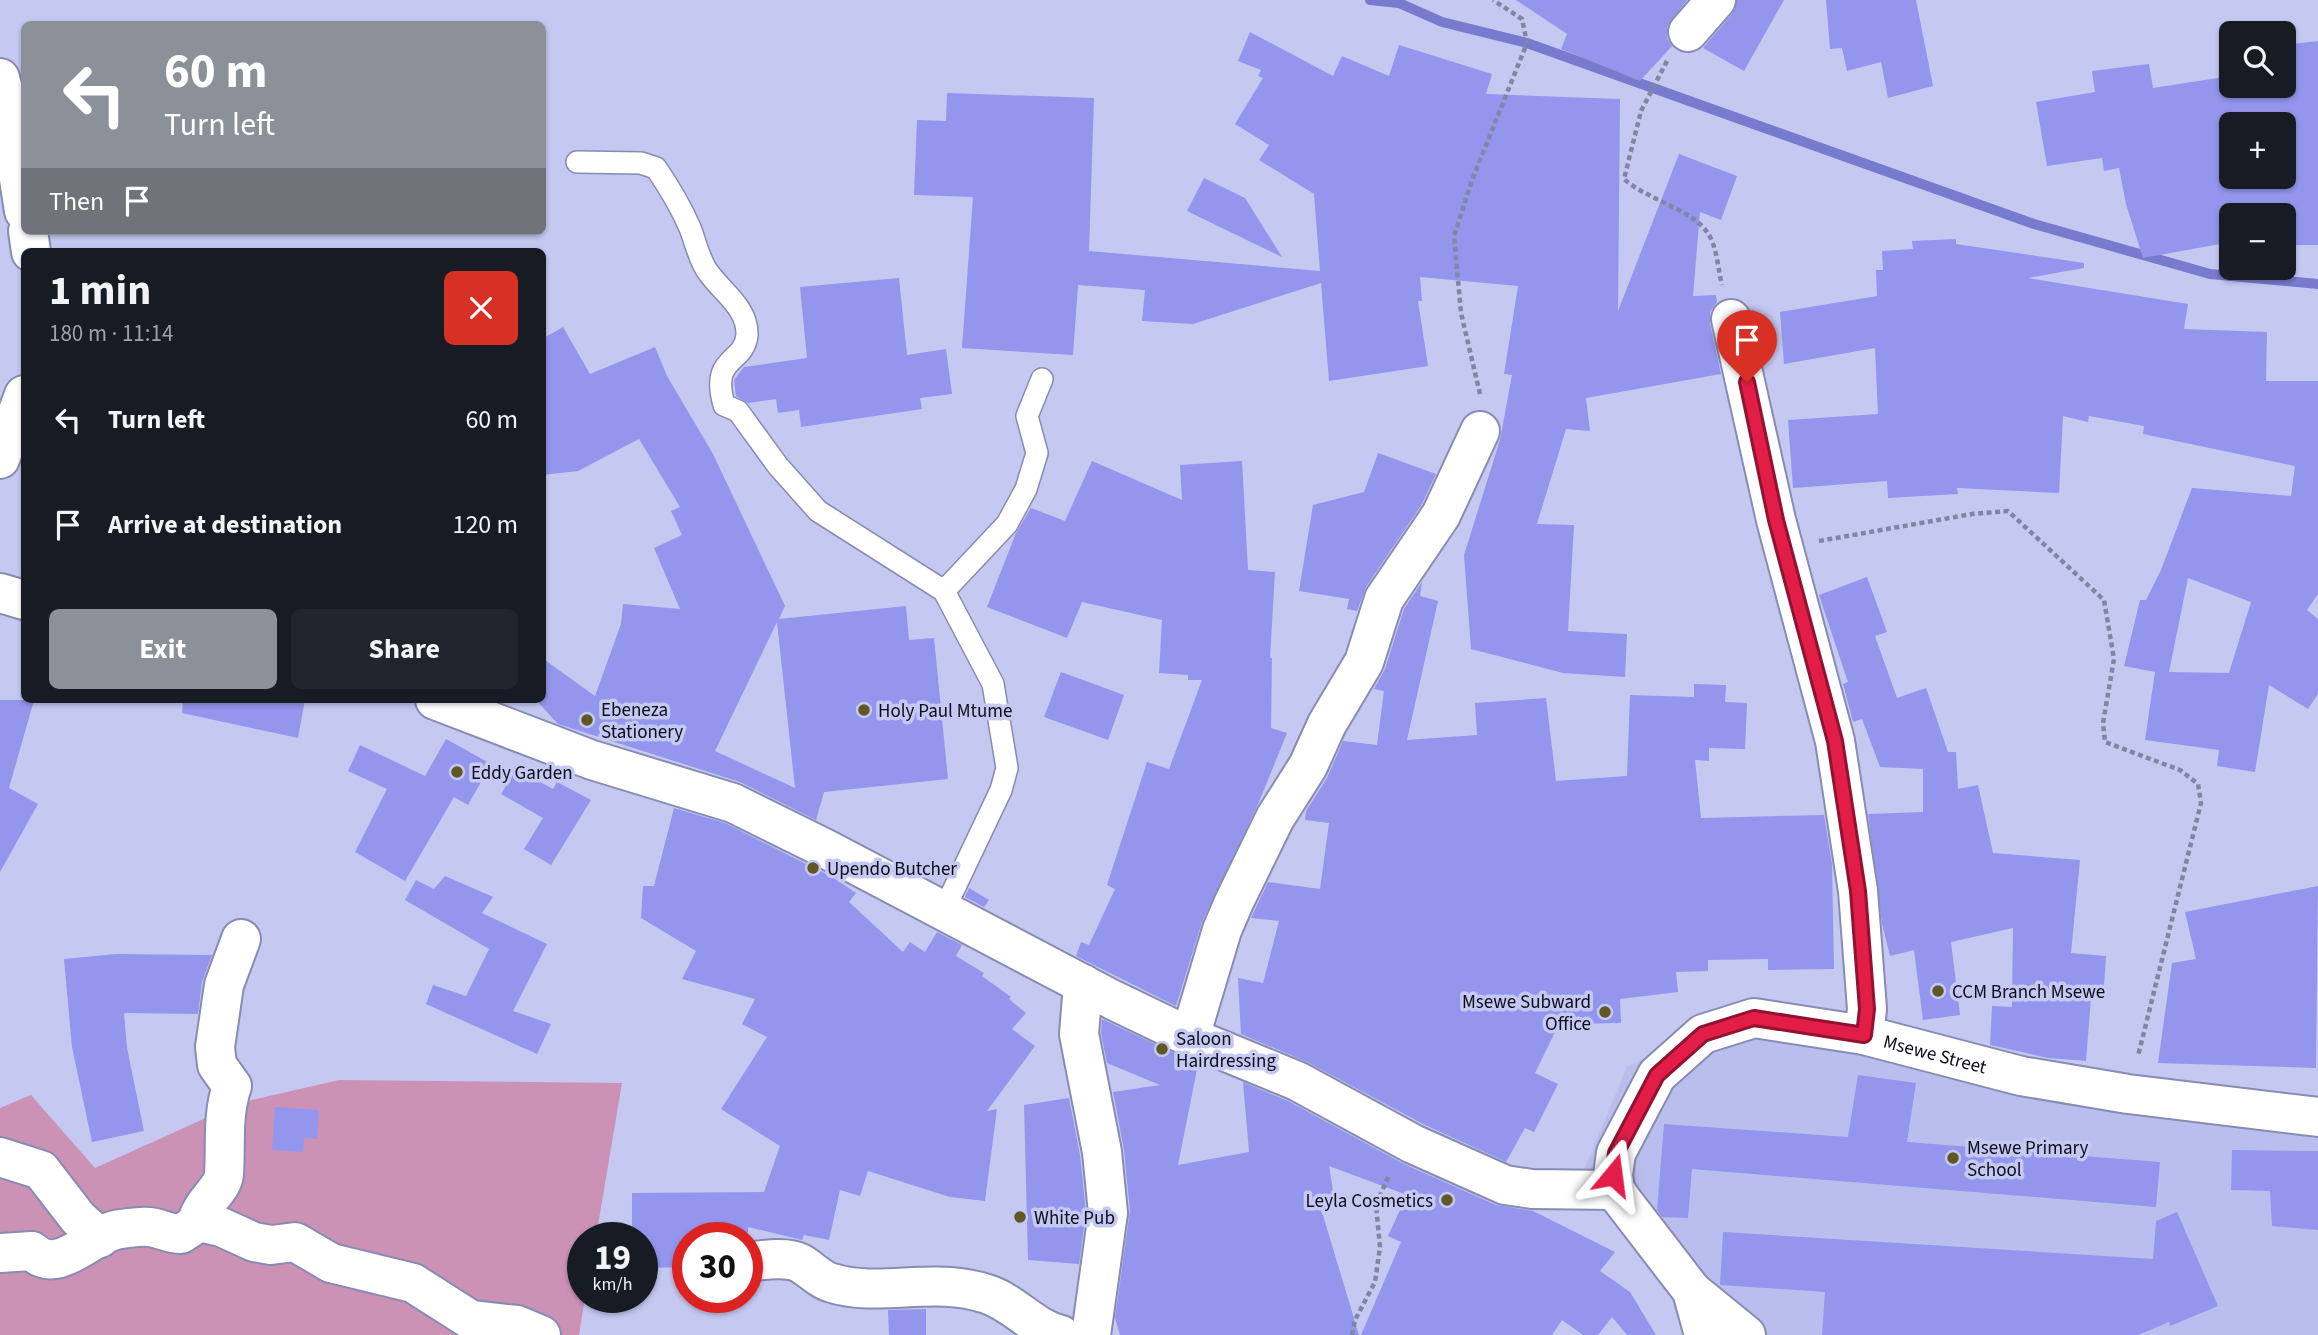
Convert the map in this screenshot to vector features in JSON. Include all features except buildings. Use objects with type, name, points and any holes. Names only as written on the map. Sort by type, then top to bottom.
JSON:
[{"type":"street","points":[[1688,32],[1716,0]]},
{"type":"street","points":[[0,78],[8,108],[21,192]]},
{"type":"street","points":[[1731,319],[1783,548],[1835,741],[1859,903],[1867,1009],[1864,1035]]},
{"type":"street","points":[[0,459],[21,403]]},
{"type":"street","points":[[1189,1037],[1222,930],[1234,902],[1275,818],[1308,766],[1327,724],[1364,662],[1384,599],[1441,515],[1480,431]]},
{"type":"street","points":[[0,593],[21,599]]},
{"type":"street","points":[[443,703],[592,760],[733,803],[1189,1037],[1297,1081],[1413,1144],[1505,1185],[1532,1189],[1615,1190],[1692,1291],[1746,1335]]},
{"type":"street","points":[[0,1253],[32,1251],[40,1259],[53,1259],[114,1230],[144,1227],[181,1234],[197,1223],[201,1208],[224,1177],[225,1114],[232,1086],[217,1065],[215,1047],[224,985],[241,939]]},
{"type":"street","points":[[1083,984],[1079,1034],[1102,1152],[1108,1213],[1091,1335]]},
{"type":"street","name":"Msewe Street","points":[[1615,1190],[1613,1175],[1616,1153],[1657,1075],[1703,1034],[1754,1018],[1864,1035],[2021,1076],[2129,1094],[2318,1117]]},
{"type":"street","points":[[0,1157],[41,1170],[78,1217],[100,1238]]},
{"type":"street","points":[[197,1223],[221,1227],[254,1242],[271,1245],[295,1242],[331,1263],[413,1283],[438,1318],[517,1325],[541,1335]]},
{"type":"street","points":[[763,1262],[798,1262],[829,1282],[852,1287],[889,1288],[910,1284],[975,1290],[1008,1303],[1041,1328],[1061,1335]]},
{"type":"street","points":[[1692,1291],[1703,1335]]},
{"type":"lane","points":[[577,162],[641,163],[656,167],[688,225],[705,267],[736,303],[746,326],[744,344],[728,360],[720,376],[719,387],[724,405],[738,411],[778,466],[818,511],[944,591],[993,684],[1007,768],[1001,790],[944,910]]},
{"type":"lane","points":[[944,591],[1007,524],[1026,489],[1037,453],[1027,416],[1042,379]]},
{"type":"path","points":[[1480,431],[1481,400],[1461,313],[1454,236],[1472,180],[1527,44],[1522,19],[1493,0]]},
{"type":"path","points":[[1662,68],[1641,111],[1624,179],[1638,192],[1699,223],[1709,234],[1731,319]]},
{"type":"path","points":[[1783,548],[1972,514],[2008,512],[2104,600],[2114,659],[2103,723],[2105,742],[2180,770],[2198,784],[2201,803],[2129,1094]]},
{"type":"path","points":[[1352,1335],[1355,1320],[1375,1282],[1378,1267],[1376,1205],[1395,1161],[1413,1144]]},
{"type":"shaded area","name":"Msewe Primary School","points":[[1702,1029],[2318,1132],[2318,1335],[1747,1335],[1578,1184],[1627,1067]]},
{"type":"shaded area","points":[[339,1080],[622,1083],[599,1222],[567,1222],[567,1313],[582,1313],[579,1335],[0,1335],[0,1108],[31,1095],[95,1168],[239,1103]]},
{"type":"waterway","points":[[1370,0],[1399,3],[1442,22],[1527,43],[2034,224],[2210,274],[2318,284]]},
{"type":"place","name":"Holy Paul Mtume","points":[[864,710]]},
{"type":"place","name":"Ebeneza Stationery","points":[[587,720]]},
{"type":"place","name":"Eddy Garden","points":[[457,772]]},
{"type":"place","name":"Upendo Butcher","points":[[813,868]]},
{"type":"place","name":"CCM Branch Msewe","points":[[1938,991]]},
{"type":"place","name":"Msewe Subward Office","points":[[1605,1012]]},
{"type":"place","name":"Saloon Hairdressing","points":[[1162,1049]]},
{"type":"place","name":"Msewe Primary School","points":[[1953,1158]]},
{"type":"place","name":"Leyla Cosmetics","points":[[1447,1200]]},
{"type":"place","name":"White Pub","points":[[1020,1217]]},
{"type":"route","points":[[1613,1175],[1616,1153],[1657,1075],[1703,1034],[1754,1018],[1864,1035],[1867,1009],[1858,891],[1835,741],[1776,520],[1747,382]]}]
